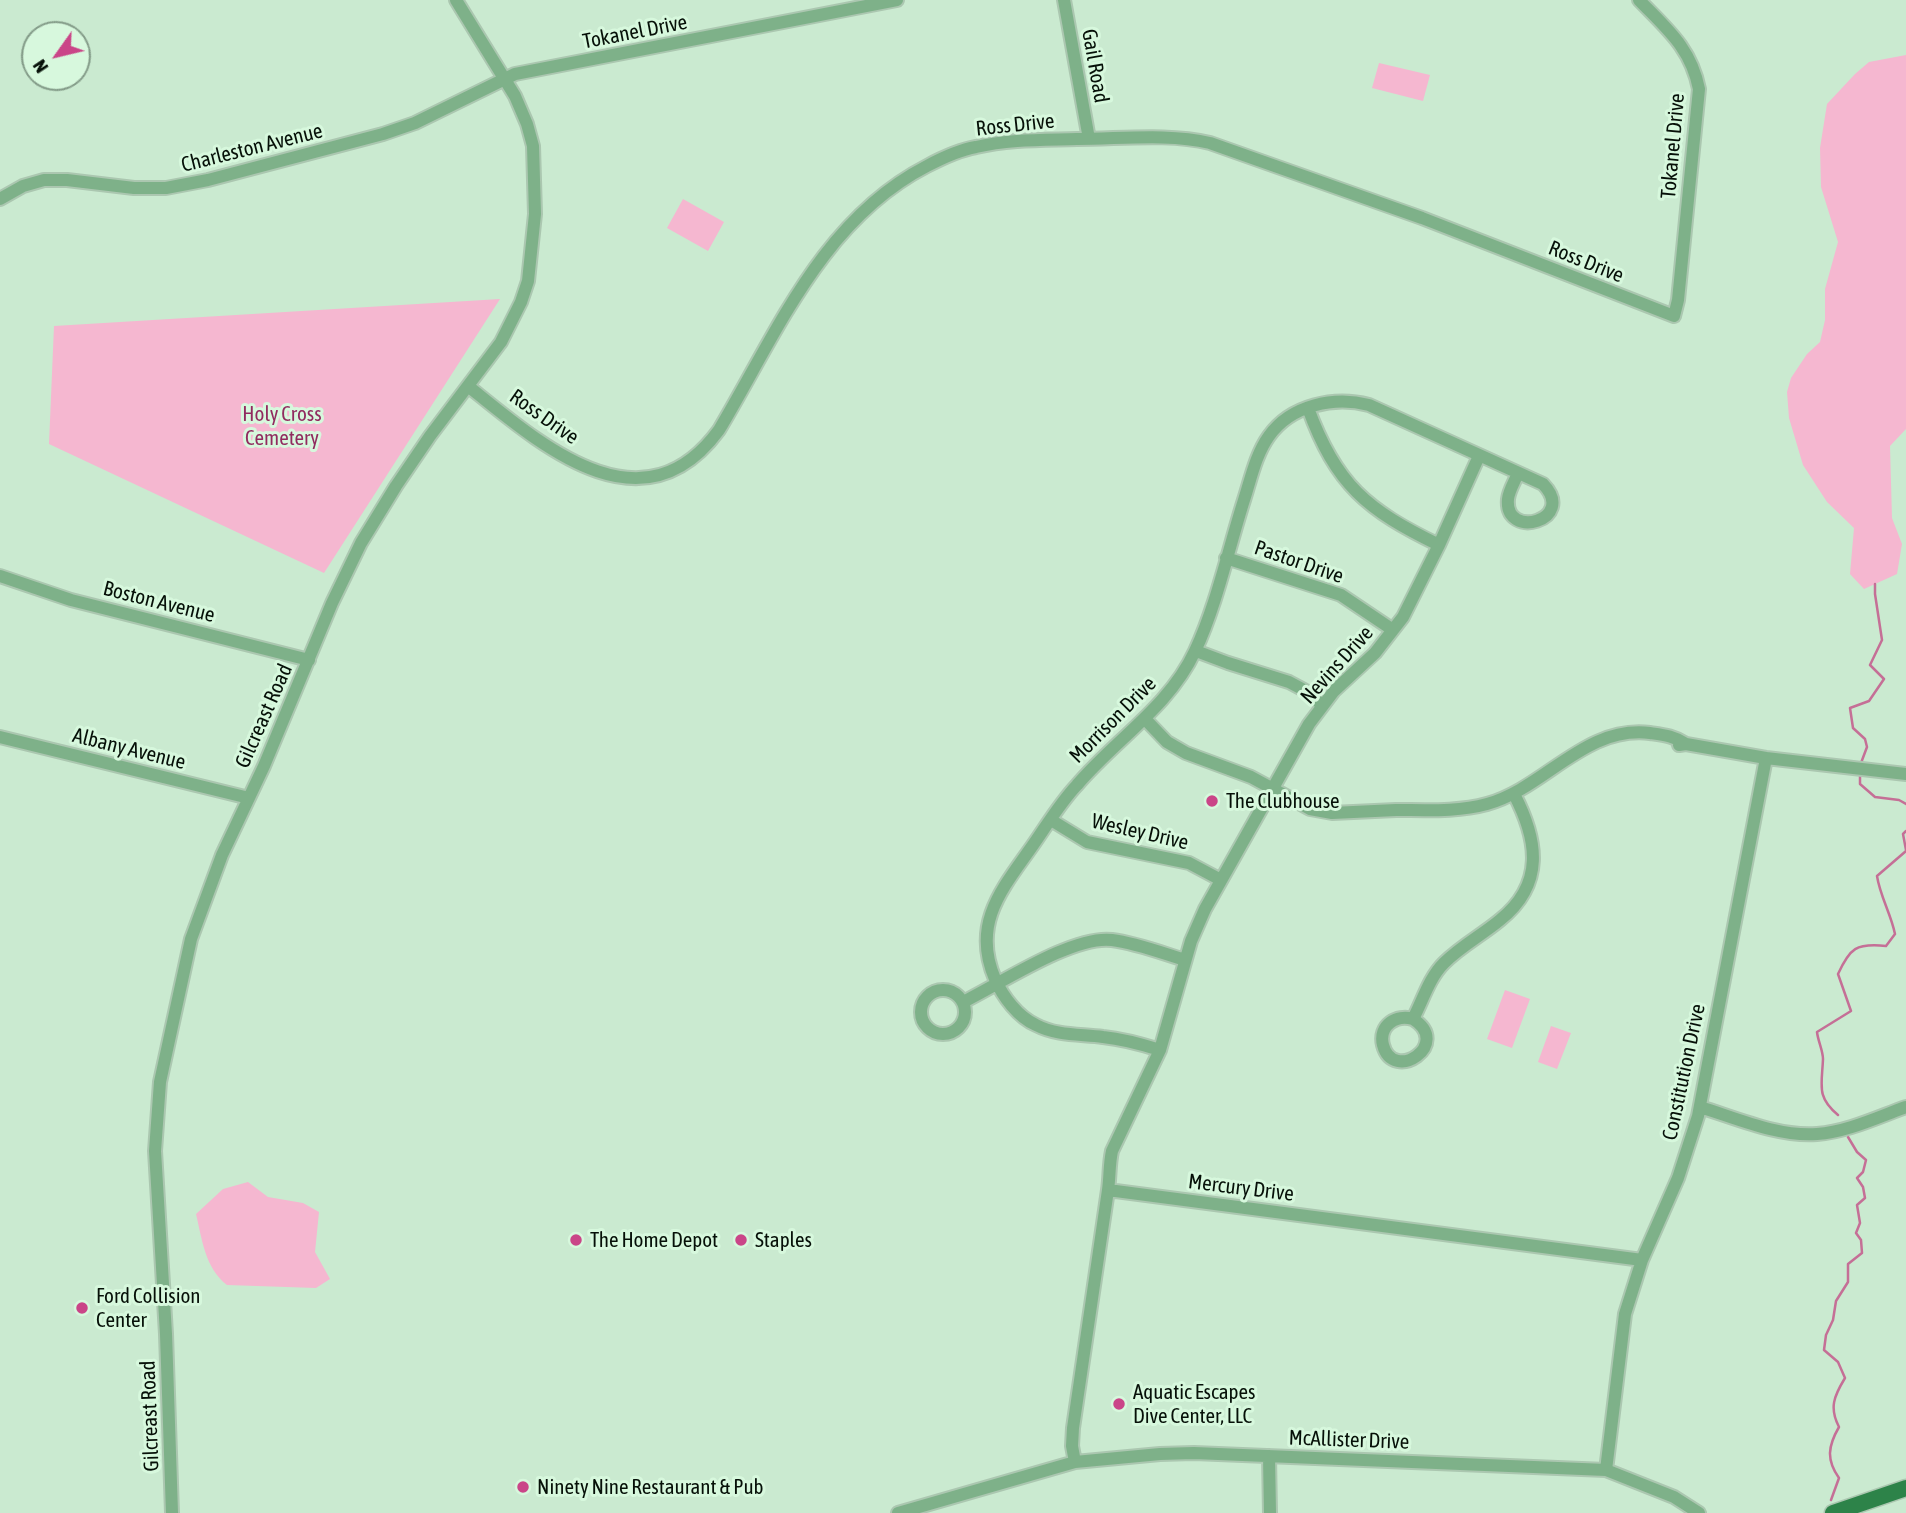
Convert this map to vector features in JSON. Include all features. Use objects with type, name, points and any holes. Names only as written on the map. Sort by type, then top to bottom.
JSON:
[{"type":"main road","points":[[1833,1513],[1906,1488]]},
{"type":"street","name":"Gilcreast Road","points":[[172,1513],[167,1348],[155,1152],[157,1104],[168,1038],[191,939],[217,866],[332,603],[372,524],[430,436],[512,323],[522,302],[532,258],[536,181],[533,146],[520,105],[456,0]]},
{"type":"street","name":"Tokanel Drive","points":[[505,78],[539,69],[897,0]]},
{"type":"street","name":"Gail Road","points":[[1064,0],[1089,139]]},
{"type":"street","name":"Tokanel Drive","points":[[1639,0],[1684,48],[1694,67],[1699,89],[1678,300],[1674,316]]},
{"type":"street","name":"Charleston Avenue","points":[[0,199],[23,186],[44,180],[134,188],[166,188],[208,180],[383,134],[446,109],[505,78]]},
{"type":"street","name":"Ross Drive","points":[[468,386],[540,442],[579,464],[622,477],[644,478],[666,474],[687,464],[706,449],[803,285],[836,240],[875,200],[913,173],[953,154],[974,147],[1023,140],[1175,138],[1210,143],[1422,218],[1674,316]]},
{"type":"street","name":"Morrison Drive","points":[[1160,1050],[1127,1040],[1061,1033],[1035,1025],[1015,1010],[998,985],[987,957],[986,937],[990,913],[1001,891],[1076,786],[1171,690],[1195,650],[1261,449],[1287,417],[1308,408],[1344,400],[1369,405],[1518,473]]},
{"type":"street","points":[[1308,408],[1318,436],[1344,478],[1366,502],[1388,519],[1439,545]]},
{"type":"street","name":"Nevins Drive","points":[[1108,1190],[1112,1151],[1160,1050],[1197,925],[1272,788],[1322,705],[1374,653],[1410,606],[1479,456]]},
{"type":"street","name":"Pastor Drive","points":[[1226,558],[1341,595],[1393,630]]},
{"type":"street","name":"Boston Avenue","points":[[0,576],[71,600],[309,660]]},
{"type":"street","points":[[1195,650],[1289,682],[1322,705]]},
{"type":"street","points":[[1145,719],[1176,748],[1233,770],[1310,809],[1332,813],[1489,804],[1514,794],[1589,745],[1632,732],[1676,737],[1686,744],[1766,758],[1906,774]]},
{"type":"street","name":"Albany Avenue","points":[[0,737],[249,798]]},
{"type":"street","name":"Constitution Drive","points":[[1606,1470],[1621,1336],[1642,1260],[1678,1178],[1700,1107],[1766,758]]},
{"type":"street","points":[[1413,1019],[1436,972],[1454,953],[1510,911],[1527,884],[1534,858],[1534,846],[1525,816],[1514,794]]},
{"type":"street","name":"Wesley Drive","points":[[1051,820],[1087,842],[1189,863],[1221,880]]},
{"type":"street","points":[[963,1002],[1086,942],[1112,940],[1185,960]]},
{"type":"street","points":[[1700,1107],[1782,1130],[1815,1134],[1854,1126],[1906,1107]]},
{"type":"street","points":[[1075,1462],[1073,1428],[1108,1190]]},
{"type":"street","name":"Mercury Drive","points":[[1108,1190],[1642,1260]]},
{"type":"street","name":"McAllister Drive","points":[[898,1513],[1075,1462],[1160,1454],[1606,1470],[1674,1497],[1699,1513]]},
{"type":"street","points":[[1269,1456],[1270,1513]]},
{"type":"street","points":[[1674,1497],[1678,1513]]},
{"type":"green space","points":[[1906,55],[1906,429],[1890,446],[1892,518],[1902,544],[1897,574],[1864,589],[1850,574],[1854,528],[1827,502],[1803,465],[1789,418],[1787,392],[1791,378],[1807,354],[1820,342],[1825,320],[1825,289],[1838,242],[1821,187],[1820,148],[1827,104],[1869,62]]},
{"type":"green space","points":[[1379,63],[1430,75],[1423,101],[1372,88]]},
{"type":"green space","points":[[683,199],[724,222],[708,251],[667,228]]},
{"type":"green space","name":"Holy Cross Cemetery","points":[[500,299],[324,573],[49,444],[54,326]]},
{"type":"green space","points":[[1505,990],[1530,999],[1512,1048],[1487,1039]]},
{"type":"green space","points":[[1551,1026],[1571,1033],[1557,1069],[1538,1062]]},
{"type":"green space","points":[[248,1182],[268,1197],[303,1203],[319,1212],[315,1252],[330,1279],[316,1288],[227,1285],[220,1278],[209,1262],[196,1214],[223,1189]]},
{"type":"waterway","points":[[1861,763],[1867,747],[1865,739],[1853,728],[1850,708],[1869,701],[1884,679],[1870,665],[1882,640],[1875,584]]},
{"type":"waterway","points":[[1860,773],[1860,784],[1875,797],[1899,800],[1906,804]]},
{"type":"waterway","points":[[1906,831],[1903,834],[1906,850]]},
{"type":"waterway","points":[[1838,1115],[1823,1096],[1823,1056],[1817,1032],[1851,1011],[1838,974],[1846,958],[1861,947],[1886,946],[1895,934],[1877,876],[1906,851]]},
{"type":"waterway","points":[[1831,1500],[1839,1478],[1830,1459],[1831,1447],[1839,1427],[1834,1414],[1834,1402],[1845,1378],[1838,1362],[1824,1350],[1836,1301],[1848,1282],[1848,1264],[1862,1253],[1861,1240],[1856,1233],[1860,1223],[1857,1205],[1865,1198],[1863,1187],[1857,1178],[1863,1172],[1866,1160],[1857,1152],[1848,1137]]},
{"type":"place","name":"The Clubhouse","points":[[1212,801]]},
{"type":"place","name":"The Home Depot","points":[[576,1240]]},
{"type":"place","name":"Staples","points":[[741,1240]]},
{"type":"place","name":"Ford Collision Center","points":[[82,1308]]},
{"type":"place","name":"Aquatic Escapes Dive Center, LLC","points":[[1119,1404]]},
{"type":"place","name":"Ninety Nine Restaurant & Pub","points":[[523,1487]]}]
